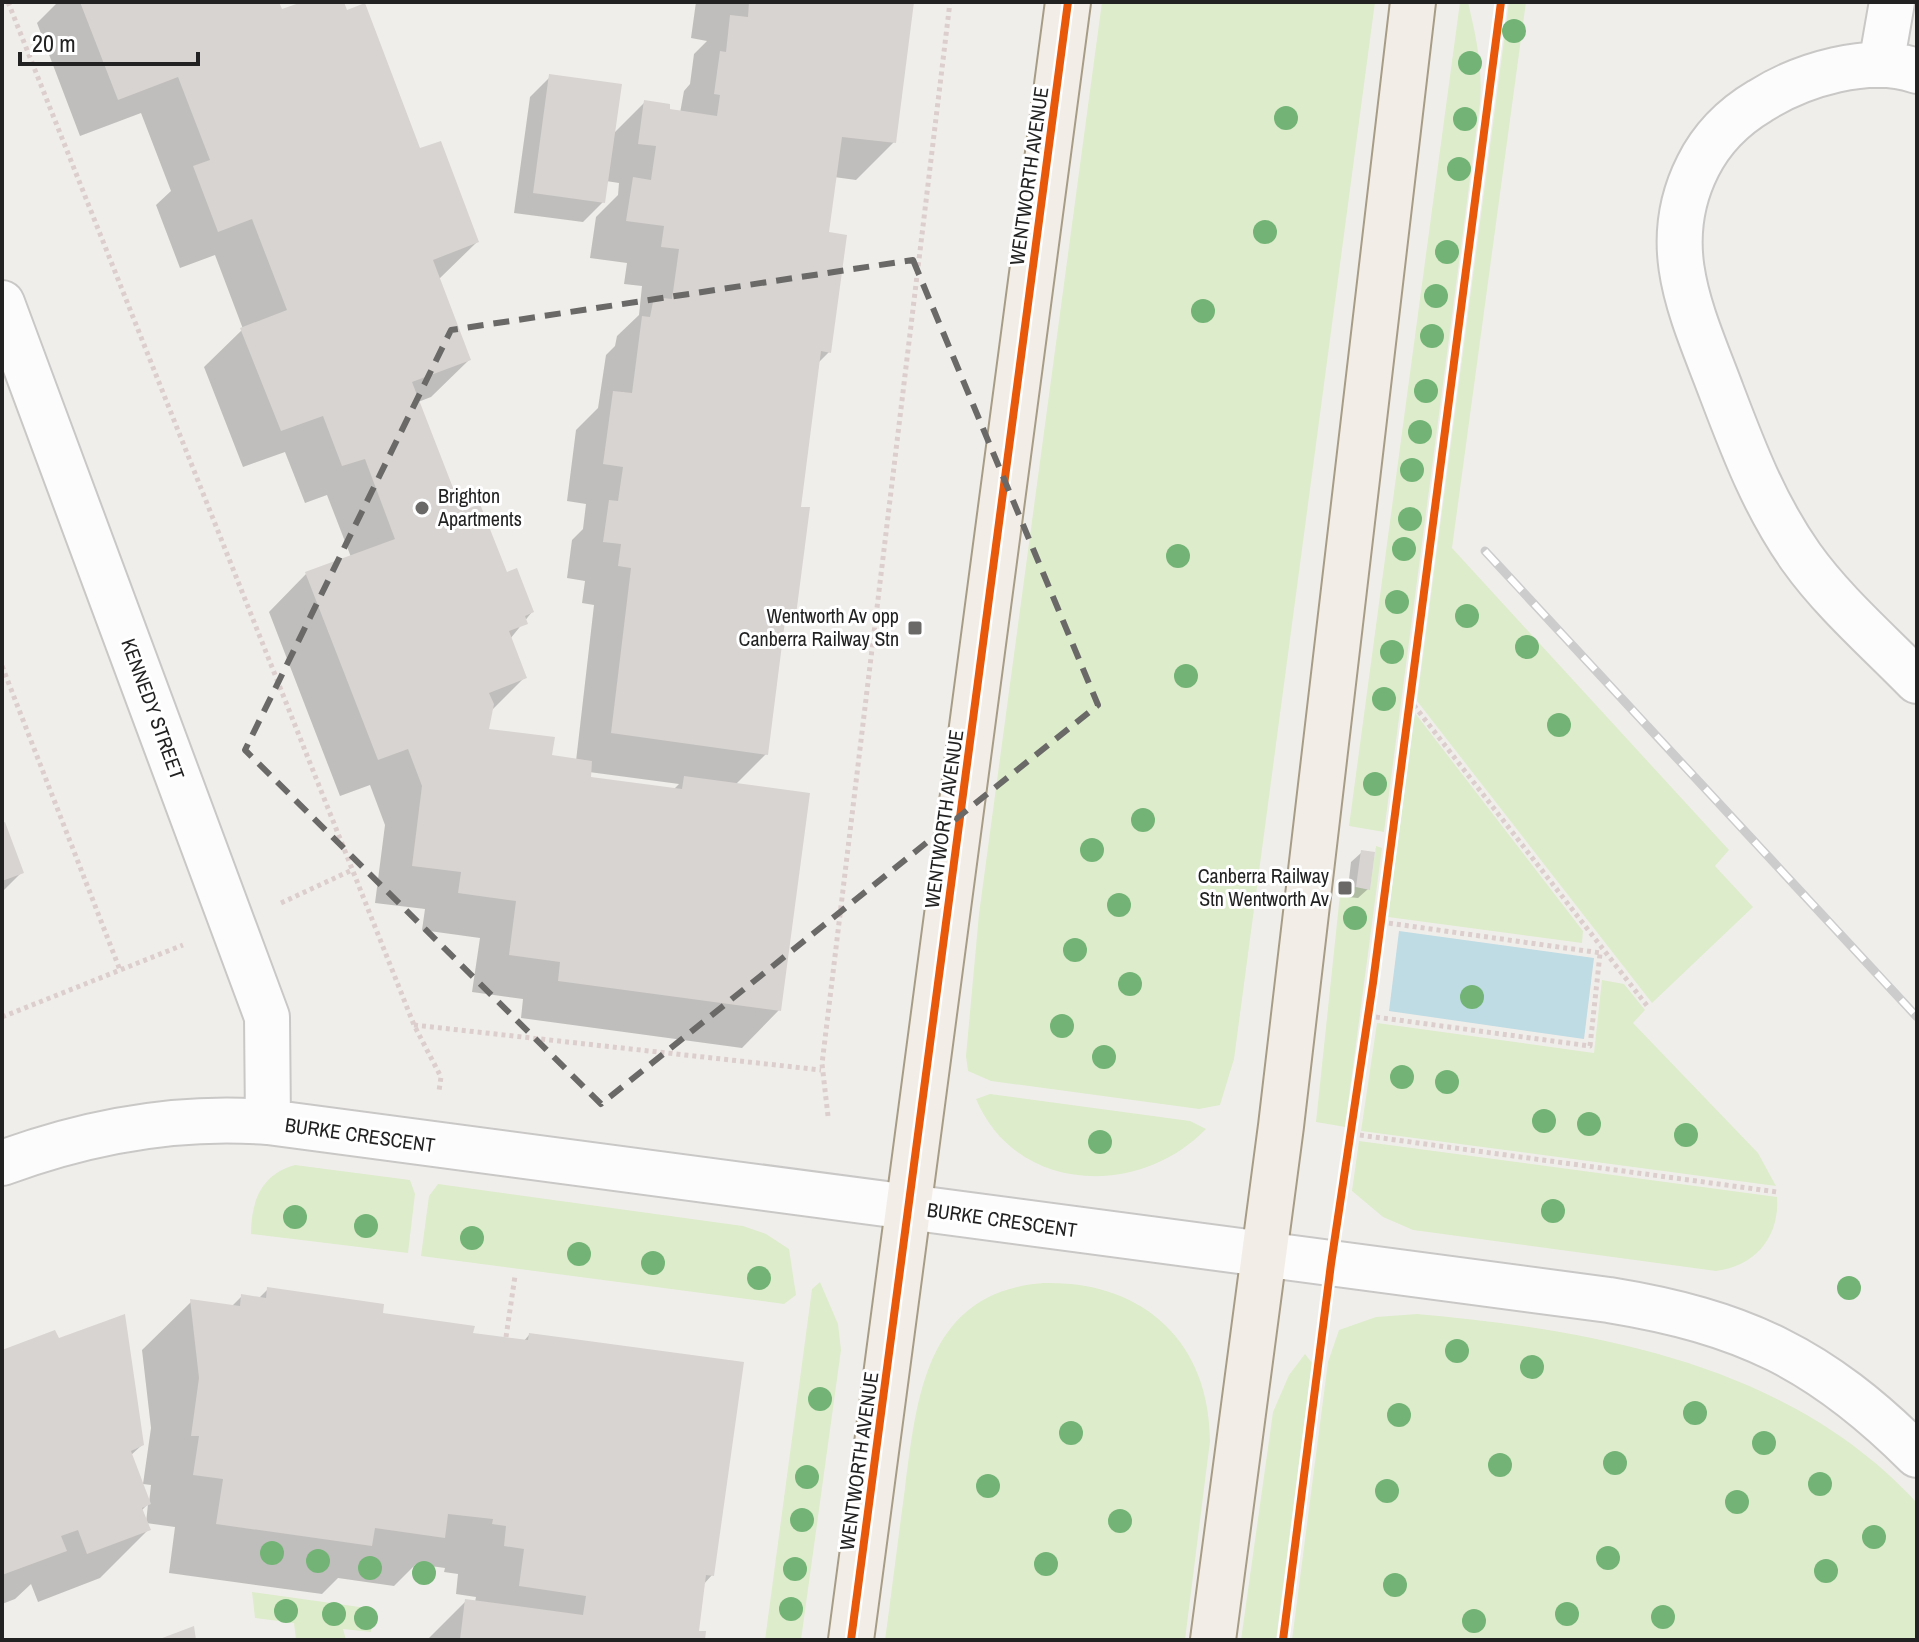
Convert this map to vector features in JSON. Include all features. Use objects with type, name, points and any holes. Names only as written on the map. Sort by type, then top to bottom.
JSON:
[{"type":"main road","name":"WENTWORTH AVENUE","points":[[851,1640],[1068,2]]},
{"type":"main road","points":[[1213,1640],[1264,1256],[1413,2]]},
{"type":"street","points":[[1892,2],[1899,68],[1818,75],[1771,95],[1736,117],[1718,135],[1692,178],[1679,217],[1677,240],[1688,303],[1765,500],[1802,558],[1825,587],[1917,681]]},
{"type":"street","name":"KENNEDY STREET","points":[[2,303],[267,1017],[268,1122]]},
{"type":"street","name":"BURKE CRESCENT","points":[[2,1163],[85,1137],[164,1122],[216,1119],[268,1122],[1609,1300],[1709,1320],[1780,1348],[1824,1375],[1917,1455]]},
{"type":"path","points":[[8,2],[414,1025],[441,1077],[438,1103]]},
{"type":"path","points":[[828,1116],[821,1070],[950,2]]},
{"type":"path","points":[[2,666],[120,970]]},
{"type":"path","points":[[1407,714],[1411,683]]},
{"type":"path","points":[[1409,699],[1648,1007]]},
{"type":"path","points":[[2,1017],[233,926],[352,870]]},
{"type":"path","points":[[1379,937],[1382,909]]},
{"type":"path","points":[[1381,922],[1603,952]]},
{"type":"path","points":[[1368,1016],[1590,1046],[1603,952]]},
{"type":"path","points":[[1366,1031],[1370,1005]]},
{"type":"path","points":[[414,1025],[821,1070]]},
{"type":"path","points":[[1351,1147],[1354,1120]]},
{"type":"path","points":[[1352,1134],[1777,1192]]},
{"type":"path","points":[[506,1337],[515,1276]]},
{"type":"highlighted area","points":[[913,260],[1098,705],[601,1104],[245,750],[451,330]]},
{"type":"green space","points":[[1102,2],[1375,2],[1234,1059],[1220,1105],[1199,1109],[991,1081],[968,1071],[966,1056],[979,914]]},
{"type":"green space","points":[[1460,2],[1468,2],[1474,27],[1480,65],[1480,103],[1384,832],[1349,826]]},
{"type":"green space","points":[[1509,2],[1526,2],[1452,548],[1729,850],[1715,866],[1753,907],[1652,1003],[1417,701]]},
{"type":"green space","points":[[1415,713],[1583,931],[1582,943],[1388,917]]},
{"type":"green space","points":[[1376,846],[1382,848],[1345,1127],[1316,1122],[1341,885],[1370,889]]},
{"type":"green space","points":[[1602,980],[1624,984],[1645,1010],[1633,1023],[1758,1153],[1776,1186],[1361,1131],[1377,1023],[1594,1053]]},
{"type":"green space","points":[[990,1094],[1190,1121],[1206,1129],[1179,1151],[1147,1167],[1114,1175],[1081,1176],[1049,1168],[1019,1153],[995,1130],[976,1099]]},
{"type":"green space","points":[[1359,1141],[1777,1197],[1777,1211],[1770,1236],[1754,1256],[1743,1263],[1716,1271],[1413,1230],[1383,1217],[1352,1191]]},
{"type":"green space","points":[[295,1165],[410,1180],[415,1194],[408,1253],[251,1234],[253,1210],[261,1190],[274,1175]]},
{"type":"green space","points":[[438,1184],[743,1226],[766,1234],[789,1249],[796,1295],[784,1304],[421,1256],[429,1196]]},
{"type":"green space","points":[[820,1282],[838,1324],[841,1350],[801,1640],[765,1640],[812,1289]]},
{"type":"green space","points":[[1043,1283],[1079,1285],[1111,1292],[1139,1305],[1164,1323],[1183,1346],[1198,1374],[1207,1405],[1210,1441],[1185,1640],[885,1640],[915,1418],[935,1354],[951,1328],[974,1306],[1004,1291]]},
{"type":"green space","points":[[1417,1314],[1552,1331],[1620,1344],[1686,1362],[1750,1386],[1810,1417],[1866,1456],[1917,1503],[1917,1640],[1292,1640],[1328,1362],[1339,1330],[1376,1317]]},
{"type":"green space","points":[[1305,1354],[1312,1363],[1276,1640],[1241,1640],[1273,1412],[1289,1375]]},
{"type":"green space","points":[[252,1592],[374,1609],[371,1632],[343,1629],[346,1640],[296,1640],[294,1623],[255,1618]]},
{"type":"water","points":[[1399,931],[1594,958],[1584,1039],[1389,1011]]},
{"type":"building","name":"Brighton Apartments","points":[[80,2],[279,2],[282,9],[302,2],[344,2],[347,10],[365,3],[420,148],[441,141],[479,242],[433,260],[471,360],[412,382],[462,511],[480,504],[507,572],[517,568],[534,612],[525,616],[528,624],[509,631],[527,678],[489,693],[494,704],[489,729],[555,737],[552,755],[592,761],[591,777],[682,789],[684,776],[810,793],[781,1011],[558,981],[560,962],[509,955],[516,901],[458,893],[461,872],[412,866],[422,786],[408,749],[378,760],[305,572],[395,539],[365,459],[342,466],[323,416],[281,431],[240,328],[287,310],[252,219],[218,232],[193,166],[210,160],[178,77],[118,100]]},
{"type":"building","points":[[749,2],[914,2],[896,143],[842,137],[829,232],[847,235],[831,353],[821,351],[801,507],[810,507],[796,615],[786,613],[768,755],[611,733],[631,568],[618,566],[621,544],[603,542],[609,500],[618,501],[623,467],[603,464],[613,391],[632,393],[642,316],[650,317],[654,297],[672,299],[679,249],[661,247],[664,226],[626,221],[633,177],[651,180],[656,146],[638,144],[644,100],[670,104],[670,109],[717,116],[720,95],[714,94],[720,51],[726,52],[730,15],[748,17]]},
{"type":"building","points":[[549,74],[622,84],[605,203],[533,193]]},
{"type":"building","points":[[5,822],[24,873],[2,881],[2,823]]},
{"type":"building","points":[[1361,850],[1375,852],[1370,890],[1356,887]]},
{"type":"building","points":[[267,1287],[384,1304],[383,1313],[475,1326],[473,1333],[528,1340],[529,1333],[744,1362],[714,1576],[706,1575],[699,1631],[706,1631],[705,1640],[460,1640],[465,1599],[583,1615],[586,1596],[519,1586],[524,1549],[504,1546],[506,1526],[492,1524],[493,1519],[448,1514],[445,1538],[375,1528],[372,1546],[216,1524],[223,1479],[193,1475],[199,1436],[191,1436],[199,1378],[190,1299],[240,1306],[241,1294],[266,1298]]},
{"type":"building","points":[[125,1314],[144,1445],[131,1451],[151,1504],[142,1508],[151,1530],[87,1554],[78,1530],[61,1536],[67,1551],[2,1575],[2,1350],[55,1330],[59,1338]]},
{"type":"building","points":[[194,1626],[196,1640],[157,1640]]},
{"type":"railway","points":[[1485,551],[1917,1017]]},
{"type":"cycle path","points":[[851,1640],[1068,2]]},
{"type":"cycle path","points":[[1283,1640],[1331,1264],[1373,983],[1501,2]]},
{"type":"place","name":"Brighton Apartments","points":[[422,508]]},
{"type":"place","name":"Wentworth Av opp Canberra Railway Stn","points":[[915,628]]},
{"type":"place","name":"Canberra Railway Stn Wentworth Av","points":[[1345,888]]}]
